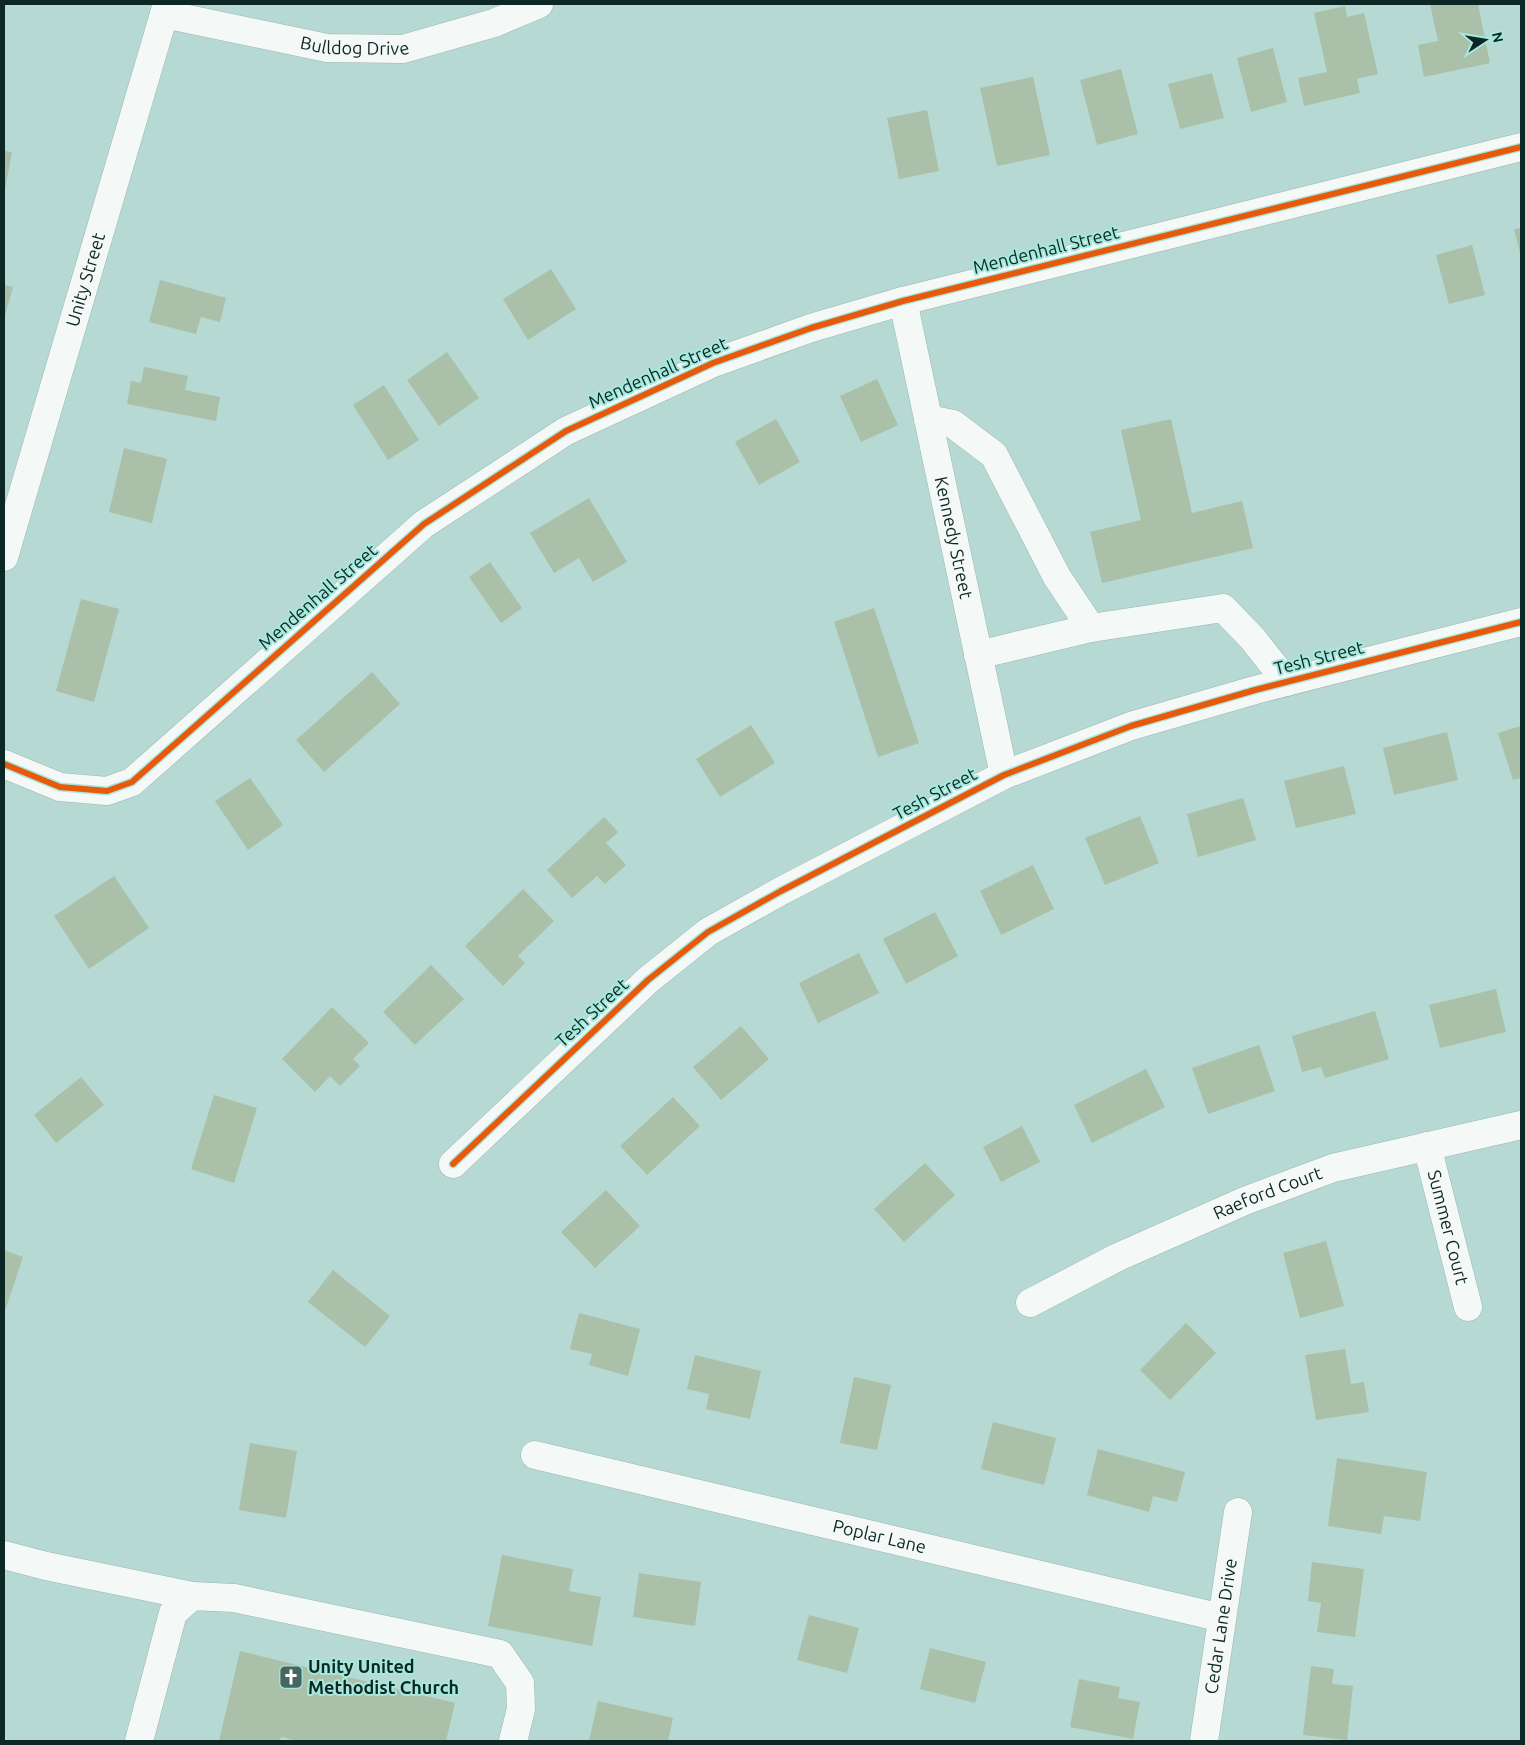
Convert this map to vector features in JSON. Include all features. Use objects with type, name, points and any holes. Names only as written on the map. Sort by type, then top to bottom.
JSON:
[{"type":"street","name":"Bulldog Drive","points":[[166,9],[327,48],[403,49],[476,16],[494,23],[539,4]]},
{"type":"street","name":"Unity Street","points":[[4,557],[166,9]]},
{"type":"street","name":"Mendenhall Street","points":[[4,764],[60,787],[106,791],[132,782],[424,524],[566,432],[712,363],[811,328],[903,301],[1521,147]]},
{"type":"street","name":"Kennedy Street","points":[[903,301],[1004,775]]},
{"type":"street","points":[[928,420],[954,424],[994,455],[1057,577],[1091,628]]},
{"type":"street","points":[[978,655],[1091,628],[1223,608],[1252,638],[1287,682]]},
{"type":"street","name":"Tesh Street","points":[[453,1164],[648,980],[708,932],[781,891],[1004,775],[1131,726],[1287,682],[1521,622]]},
{"type":"street","name":"Raeford Court","points":[[1030,1303],[1118,1257],[1247,1200],[1333,1168],[1521,1125]]},
{"type":"street","name":"Summer Court","points":[[1427,1146],[1468,1307]]},
{"type":"street","name":"Poplar Lane","points":[[535,1455],[1222,1618]]},
{"type":"street","name":"Cedar Lane Drive","points":[[1204,1741],[1238,1512]]},
{"type":"street","points":[[4,1555],[46,1566],[192,1596],[234,1598],[500,1654],[520,1683],[521,1709],[513,1741]]},
{"type":"street","points":[[139,1741],[173,1613],[192,1596]]},
{"type":"building","points":[[1430,4],[1478,4],[1490,63],[1424,77],[1418,45],[1438,41]]},
{"type":"building","points":[[1345,6],[1347,17],[1364,13],[1378,74],[1357,79],[1360,93],[1304,106],[1298,78],[1327,72],[1314,13]]},
{"type":"building","points":[[1273,48],[1287,102],[1251,112],[1237,58]]},
{"type":"building","points":[[1121,69],[1138,134],[1097,145],[1080,80]]},
{"type":"building","points":[[1212,73],[1224,118],[1180,129],[1168,84]]},
{"type":"building","points":[[1033,77],[1050,155],[997,166],[980,88]]},
{"type":"building","points":[[927,110],[939,171],[899,179],[887,118]]},
{"type":"building","points":[[4,151],[12,152],[5,189],[4,188]]},
{"type":"building","points":[[1521,228],[1521,257],[1514,229]]},
{"type":"building","points":[[1472,245],[1485,295],[1449,304],[1436,255]]},
{"type":"building","points":[[551,269],[576,309],[528,340],[503,299]]},
{"type":"building","points":[[160,280],[226,298],[220,322],[201,317],[196,334],[149,322]]},
{"type":"building","points":[[4,285],[13,287],[4,319]]},
{"type":"building","points":[[447,352],[479,398],[439,426],[407,380]]},
{"type":"building","points":[[144,367],[188,376],[185,390],[220,397],[216,421],[127,404],[131,381],[141,383]]},
{"type":"building","points":[[877,379],[898,425],[861,442],[840,396]]},
{"type":"building","points":[[384,385],[419,440],[388,460],[353,405]]},
{"type":"building","points":[[776,419],[800,462],[759,485],[735,442]]},
{"type":"building","points":[[1171,419],[1192,513],[1242,501],[1253,548],[1102,583],[1090,532],[1141,520],[1121,430]]},
{"type":"building","points":[[124,448],[167,459],[152,523],[109,512]]},
{"type":"building","points":[[589,498],[627,562],[593,582],[579,558],[554,573],[530,533]]},
{"type":"building","points":[[490,562],[522,608],[501,623],[469,577]]},
{"type":"building","points":[[81,599],[119,609],[94,702],[56,691]]},
{"type":"building","points":[[874,608],[919,743],[878,757],[834,622]]},
{"type":"building","points":[[372,672],[400,704],[324,772],[296,740]]},
{"type":"building","points":[[751,725],[775,763],[720,797],[696,759]]},
{"type":"building","points":[[1521,726],[1521,778],[1513,780],[1498,733]]},
{"type":"building","points":[[1447,732],[1458,780],[1394,795],[1383,748]]},
{"type":"building","points":[[1344,766],[1356,814],[1296,828],[1284,781]]},
{"type":"building","points":[[250,778],[283,825],[248,850],[215,801]]},
{"type":"building","points":[[1243,798],[1256,840],[1198,857],[1187,814]]},
{"type":"building","points":[[1140,816],[1159,863],[1105,885],[1085,838]]},
{"type":"building","points":[[604,817],[618,832],[606,843],[626,865],[605,884],[597,876],[572,898],[547,870]]},
{"type":"building","points":[[1033,865],[1054,909],[1001,935],[980,891]]},
{"type":"building","points":[[114,876],[149,928],[89,969],[54,916]]},
{"type":"building","points":[[523,889],[554,921],[518,956],[525,963],[503,986],[465,946]]},
{"type":"building","points":[[935,912],[958,956],[906,984],[883,939]]},
{"type":"building","points":[[859,953],[879,993],[818,1023],[799,983]]},
{"type":"building","points":[[431,965],[464,999],[415,1045],[383,1012]]},
{"type":"building","points":[[1496,989],[1506,1032],[1440,1048],[1429,1005]]},
{"type":"building","points":[[332,1007],[369,1043],[353,1059],[360,1066],[340,1086],[330,1076],[315,1092],[282,1059]]},
{"type":"building","points":[[1375,1011],[1389,1059],[1325,1078],[1321,1067],[1302,1072],[1292,1036]]},
{"type":"building","points":[[741,1026],[769,1059],[721,1100],[693,1067]]},
{"type":"building","points":[[1259,1045],[1275,1091],[1208,1114],[1192,1068]]},
{"type":"building","points":[[1146,1069],[1165,1107],[1092,1143],[1074,1105]]},
{"type":"building","points":[[81,1077],[104,1105],[56,1143],[34,1115]]},
{"type":"building","points":[[214,1095],[257,1108],[234,1183],[191,1169]]},
{"type":"building","points":[[673,1097],[700,1126],[647,1175],[620,1146]]},
{"type":"building","points":[[1022,1126],[1040,1162],[1001,1182],[983,1147]]},
{"type":"building","points":[[925,1163],[955,1195],[904,1242],[874,1209]]},
{"type":"building","points":[[606,1190],[640,1226],[595,1268],[561,1232]]},
{"type":"building","points":[[1326,1241],[1344,1306],[1300,1318],[1283,1253]]},
{"type":"building","points":[[4,1250],[23,1257],[5,1311],[4,1311]]},
{"type":"building","points":[[333,1270],[390,1316],[365,1347],[308,1302]]},
{"type":"building","points":[[579,1313],[640,1329],[628,1376],[589,1365],[592,1354],[570,1349]]},
{"type":"building","points":[[1186,1323],[1216,1353],[1170,1400],[1140,1370]]},
{"type":"building","points":[[1345,1349],[1351,1384],[1364,1382],[1369,1412],[1316,1420],[1305,1355]]},
{"type":"building","points":[[695,1355],[761,1371],[750,1419],[706,1409],[709,1394],[687,1389]]},
{"type":"building","points":[[854,1377],[891,1385],[877,1450],[840,1443]]},
{"type":"building","points":[[993,1422],[1056,1438],[1044,1485],[981,1469]]},
{"type":"building","points":[[250,1443],[297,1451],[286,1518],[239,1510]]},
{"type":"building","points":[[1098,1449],[1185,1472],[1177,1502],[1153,1496],[1149,1512],[1087,1495]]},
{"type":"building","points":[[1337,1458],[1427,1472],[1420,1521],[1384,1516],[1381,1534],[1328,1526]]},
{"type":"building","points":[[502,1555],[573,1569],[569,1591],[601,1597],[592,1646],[488,1626]]},
{"type":"building","points":[[1312,1562],[1364,1569],[1355,1637],[1317,1632],[1321,1603],[1308,1601]]},
{"type":"building","points":[[639,1573],[701,1582],[695,1626],[633,1617]]},
{"type":"building","points":[[809,1615],[859,1628],[847,1673],[797,1660]]},
{"type":"building","points":[[930,1648],[986,1662],[975,1703],[920,1689]]},
{"type":"building","name":"Unity United Methodist Church","points":[[240,1651],[455,1703],[446,1741],[298,1741],[281,1737],[280,1741],[219,1741]]},
{"type":"building","points":[[1311,1666],[1334,1669],[1332,1684],[1353,1686],[1347,1740],[1303,1735]]},
{"type":"building","points":[[1079,1679],[1120,1687],[1118,1698],[1140,1702],[1133,1739],[1070,1727]]},
{"type":"building","points":[[598,1701],[673,1718],[668,1741],[589,1741]]},
{"type":"cycle path","points":[[4,764],[60,787],[107,791],[132,782],[424,524],[566,431],[713,363],[811,328],[903,301],[1521,147]]},
{"type":"cycle path","points":[[453,1164],[648,980],[708,932],[781,891],[1004,775],[1131,726],[1255,690],[1521,622]]},
{"type":"place","name":"Unity United Methodist Church","points":[[291,1677]]}]
